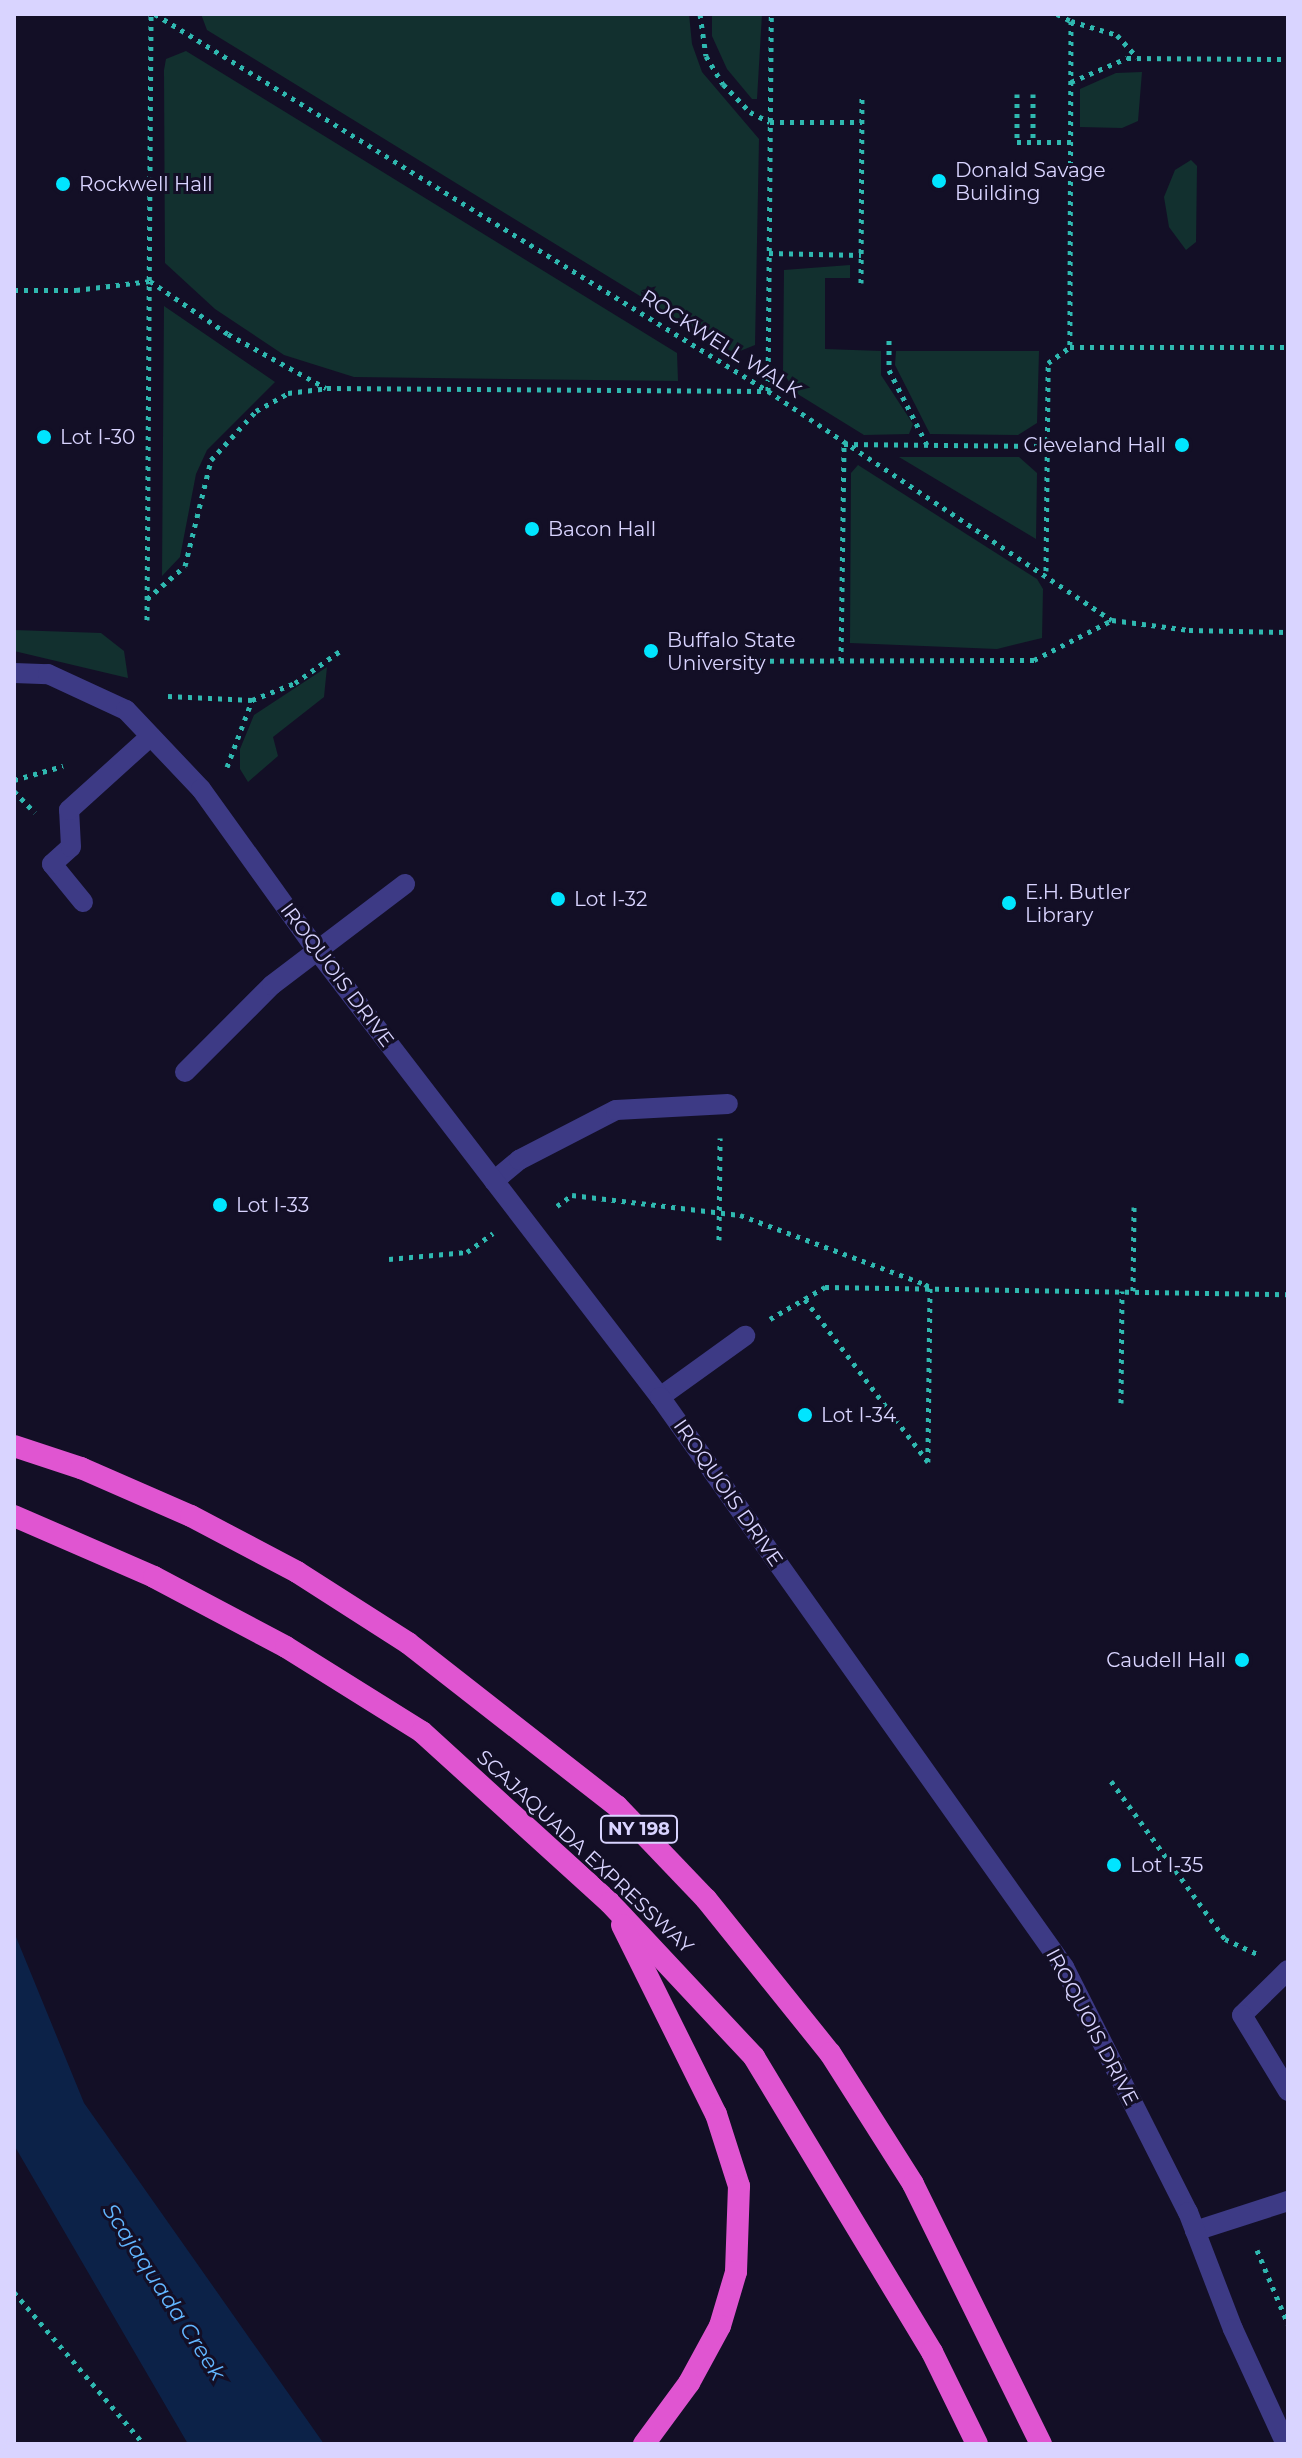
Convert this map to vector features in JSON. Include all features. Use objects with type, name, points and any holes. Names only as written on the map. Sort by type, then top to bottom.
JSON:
[{"type":"highway","name":"NY 198","points":[[14,1446],[81,1468],[191,1516],[297,1572],[408,1643],[617,1806],[706,1899],[830,2053],[913,2184],[1041,2444]]},
{"type":"highway","name":"SCAJAQUADA EXPRESSWAY","points":[[14,1516],[154,1577],[246,1626],[422,1732],[610,1903],[754,2057],[932,2352],[977,2444]]},
{"type":"highway","points":[[610,1903],[716,2114],[739,2186],[736,2272],[720,2326],[689,2383],[644,2444]]},
{"type":"street","name":"IROQUOIS DRIVE","points":[[14,673],[48,674],[126,710],[201,789],[316,949],[660,1397],[1064,1967],[1195,2231],[1286,2444]]},
{"type":"street","points":[[83,902],[52,864],[71,847],[69,810],[151,736]]},
{"type":"street","points":[[185,1072],[316,949],[405,884]]},
{"type":"street","points":[[494,1181],[519,1160],[616,1110],[728,1104]]},
{"type":"street","points":[[660,1397],[745,1336]]},
{"type":"street","points":[[1288,1970],[1242,2015],[1288,2091]]},
{"type":"street","points":[[1195,2231],[1288,2201]]},
{"type":"path","points":[[147,620],[153,14]]},
{"type":"path","name":"ROCKWELL WALK","points":[[153,14],[768,391],[844,444],[1046,572],[1112,620],[1189,630],[1288,632]]},
{"type":"path","points":[[700,14],[702,44],[718,77],[734,99],[770,122],[862,122]]},
{"type":"path","points":[[147,599],[185,566],[204,475],[227,440],[272,401],[327,388],[768,391],[771,14]]},
{"type":"path","points":[[1057,14],[1117,35],[1137,57]]},
{"type":"path","points":[[1070,347],[1071,21]]},
{"type":"path","points":[[1071,82],[1137,57],[1288,59]]},
{"type":"path","points":[[861,283],[862,94]]},
{"type":"path","points":[[1017,94],[1017,142],[1071,142]]},
{"type":"path","points":[[1033,94],[1033,142]]},
{"type":"path","points":[[769,253],[861,255]]},
{"type":"path","points":[[14,290],[76,290],[150,281],[228,334],[327,388]]},
{"type":"path","points":[[889,340],[889,370],[927,445]]},
{"type":"path","points":[[1046,572],[1048,363],[1070,347],[1288,347]]},
{"type":"path","points":[[841,661],[844,444],[1046,446]]},
{"type":"path","points":[[720,661],[1034,660],[1112,620]]},
{"type":"path","points":[[168,696],[252,700],[295,683],[340,651]]},
{"type":"path","points":[[226,771],[252,700]]},
{"type":"path","points":[[14,780],[69,764]]},
{"type":"path","points":[[14,791],[39,817]]},
{"type":"path","points":[[719,1240],[720,1129]]},
{"type":"path","points":[[556,1207],[572,1195],[719,1212],[837,1248],[930,1288]]},
{"type":"path","points":[[1133,1291],[1134,1207]]},
{"type":"path","points":[[389,1259],[467,1252],[497,1230]]},
{"type":"path","points":[[930,1288],[928,1462],[801,1299],[825,1287],[930,1288],[1133,1291],[1288,1294]]},
{"type":"path","points":[[1121,1403],[1122,1291]]},
{"type":"path","points":[[1111,1781],[1225,1939],[1241,1950],[1265,1952]]},
{"type":"path","points":[[1257,2250],[1288,2324]]},
{"type":"path","points":[[14,2292],[144,2444]]},
{"type":"green space","points":[[201,14],[689,14],[692,44],[702,72],[759,139],[755,345],[735,353],[723,347],[207,30]]},
{"type":"green space","points":[[712,14],[762,14],[757,99],[752,99],[727,69],[712,36]]},
{"type":"green space","points":[[186,51],[677,353],[678,381],[354,377],[284,355],[215,309],[165,263],[164,70],[166,59]]},
{"type":"green space","points":[[1142,72],[1138,121],[1122,128],[1080,127],[1080,89],[1116,73]]},
{"type":"green space","points":[[1191,160],[1197,166],[1196,242],[1186,250],[1169,227],[1164,197],[1175,170]]},
{"type":"green space","points":[[850,265],[850,278],[825,278],[825,349],[881,351],[881,375],[913,424],[909,434],[864,435],[796,393],[783,372],[784,270]]},
{"type":"green space","points":[[164,306],[275,382],[207,450],[196,474],[180,557],[162,576]]},
{"type":"green space","points":[[896,351],[1039,351],[1037,423],[1018,435],[930,434],[895,365]]},
{"type":"green space","points":[[899,457],[1019,457],[1037,473],[1036,539]]},
{"type":"green space","points":[[858,465],[1037,579],[1043,589],[1042,638],[997,649],[850,643],[851,473]]},
{"type":"green space","points":[[14,630],[101,633],[124,651],[128,678],[14,651]]},
{"type":"green space","points":[[327,667],[324,697],[273,737],[278,756],[248,782],[240,769],[240,749],[254,715]]},
{"type":"water","name":"Scajaquada Creek","points":[[14,1932],[84,2103],[324,2444],[188,2444],[14,2145]]},
{"type":"place","name":"Donald Savage Building","points":[[939,181]]},
{"type":"place","name":"Rockwell Hall","points":[[63,184]]},
{"type":"place","name":"Lot I-30","points":[[44,437]]},
{"type":"place","name":"Cleveland Hall","points":[[1182,445]]},
{"type":"place","name":"Bacon Hall","points":[[532,529]]},
{"type":"place","name":"Buffalo State University","points":[[651,651]]},
{"type":"place","name":"Lot I-32","points":[[558,899]]},
{"type":"place","name":"E.H. Butler Library","points":[[1009,903]]},
{"type":"place","name":"Lot I-33","points":[[220,1205]]},
{"type":"place","name":"Lot I-34","points":[[805,1415]]},
{"type":"place","name":"Caudell Hall","points":[[1242,1660]]},
{"type":"place","name":"Lot I-35","points":[[1114,1865]]}]
